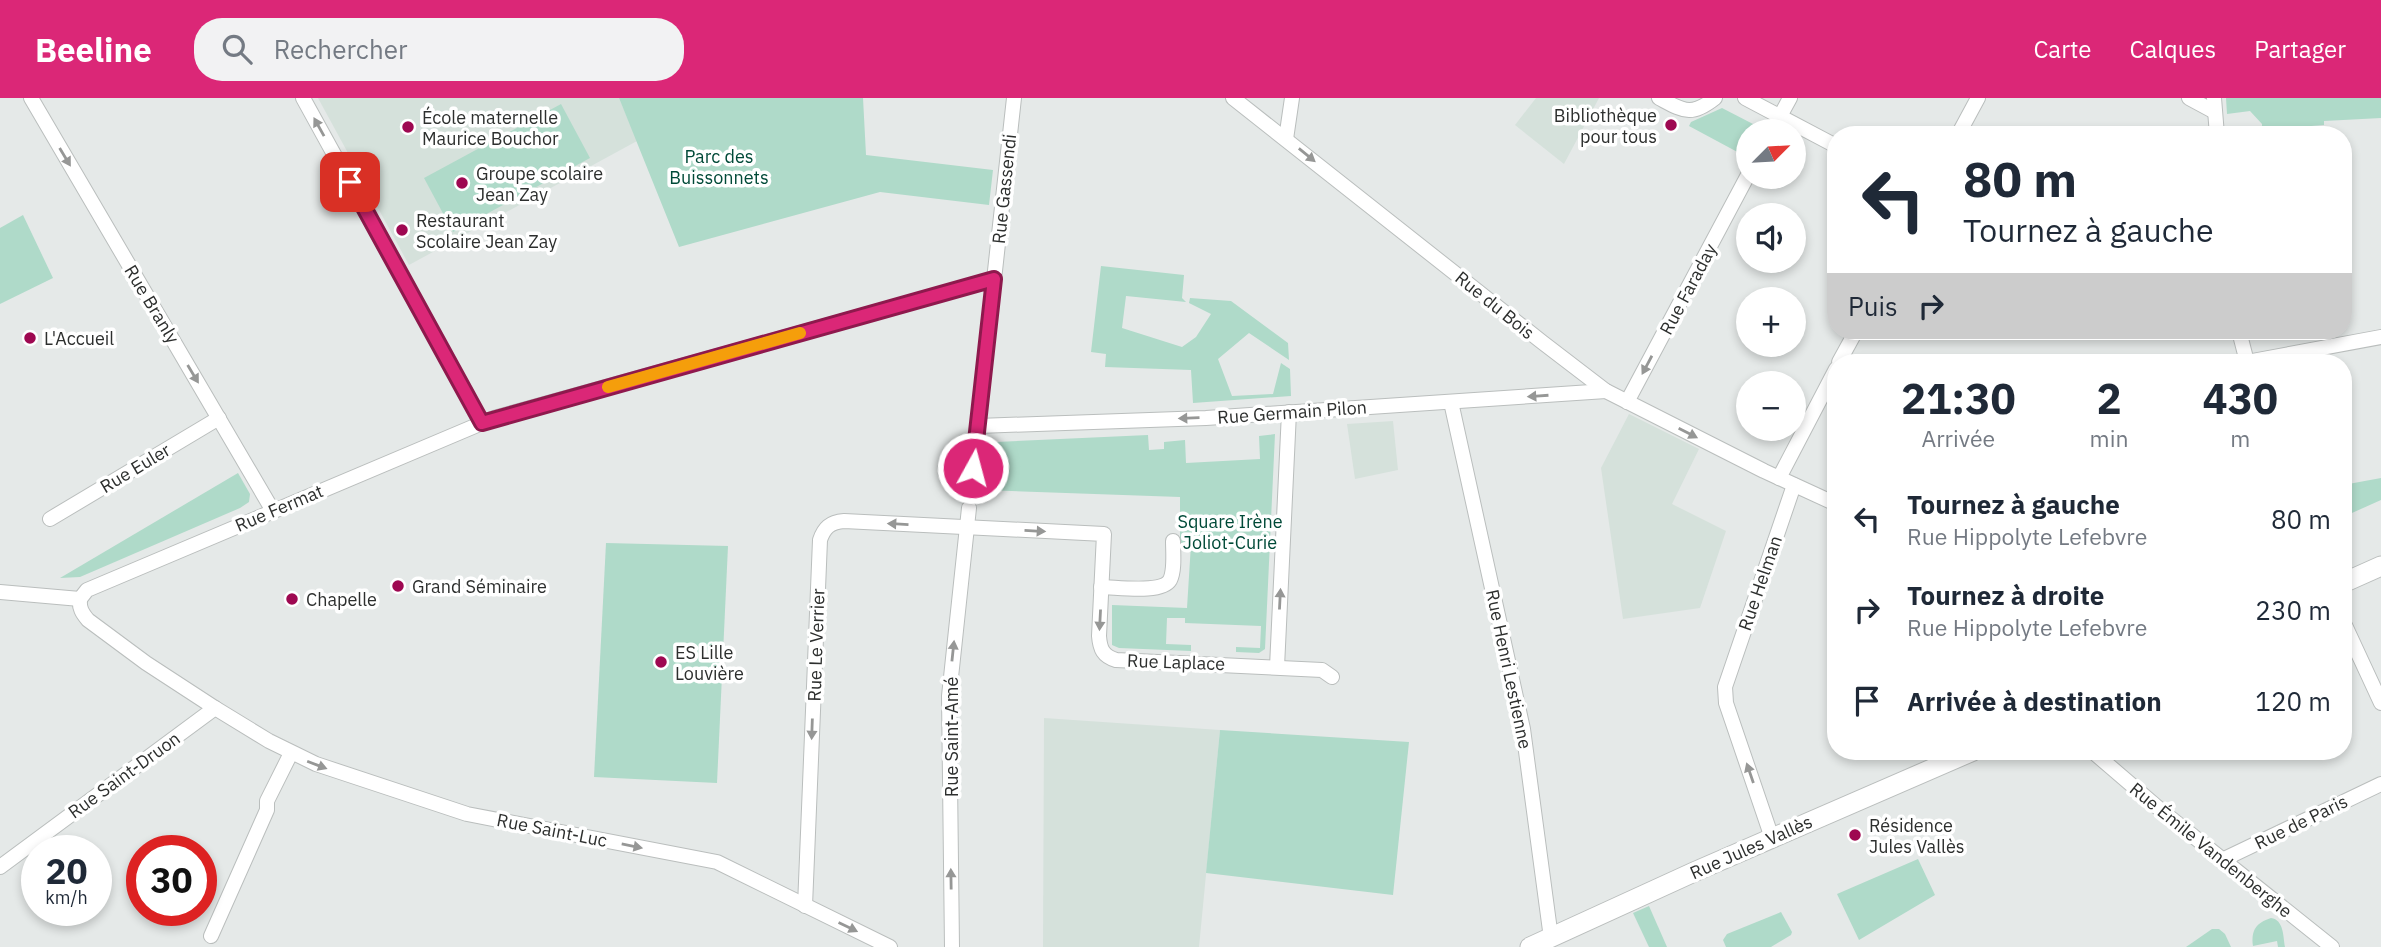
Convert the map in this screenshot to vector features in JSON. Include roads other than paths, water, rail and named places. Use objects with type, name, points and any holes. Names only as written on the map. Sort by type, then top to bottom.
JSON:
[{"type":"street","name":"Rue Branly","points":[[31,98],[273,511]]},
{"type":"street","points":[[303,98],[482,423]]},
{"type":"street","name":"Rue Gassendi","points":[[971,489],[1014,98]]},
{"type":"street","name":"Rue du Bois","points":[[1233,98],[1606,390],[1779,478]]},
{"type":"street","points":[[1286,139],[1292,98]]},
{"type":"street","points":[[1660,98],[1684,111],[1698,109],[1715,98]]},
{"type":"street","points":[[1745,98],[1827,141]]},
{"type":"street","points":[[1778,119],[1790,98]]},
{"type":"street","points":[[1963,126],[1978,98]]},
{"type":"street","points":[[2189,98],[2214,105],[2216,126]]},
{"type":"street","name":"Rue Faraday","points":[[1627,402],[1741,189]]},
{"type":"street","name":"Rue Fermat","points":[[80,599],[87,590],[482,423],[994,279]]},
{"type":"street","points":[[2290,354],[2381,337]]},
{"type":"street","points":[[1827,386],[1779,478],[1827,500]]},
{"type":"street","name":"Rue Germain Pilon","points":[[978,426],[1206,418],[1606,390]]},
{"type":"street","name":"Rue Henri Lestienne","points":[[1451,402],[1523,729],[1551,938]]},
{"type":"street","points":[[1277,667],[1289,412]]},
{"type":"street","name":"Rue Euler","points":[[50,519],[219,418]]},
{"type":"street","name":"Rue Helman","points":[[1772,838],[1726,703],[1726,682],[1794,485]]},
{"type":"street","points":[[967,527],[969,508]]},
{"type":"street","name":"Rue Le Verrier","points":[[805,906],[822,534],[829,525],[844,521],[967,527]]},
{"type":"street","name":"Rue Laplace","points":[[967,527],[1104,534],[1099,643],[1104,655],[1110,658],[1322,670],[1332,677]]},
{"type":"street","name":"Rue Saint-Amé","points":[[952,947],[950,684],[967,527]]},
{"type":"street","points":[[1101,587],[1156,588],[1166,584],[1172,576],[1173,541]]},
{"type":"street","points":[[2352,579],[2381,566]]},
{"type":"street","points":[[0,592],[80,599]]},
{"type":"street","name":"Rue Saint-Luc","points":[[80,599],[79,606],[88,620],[288,760],[330,770],[467,814],[716,862],[890,947]]},
{"type":"street","points":[[2352,640],[2381,703]]},
{"type":"street","name":"Rue Saint-Druon","points":[[0,867],[215,708]]},
{"type":"street","points":[[211,936],[267,810],[267,801],[288,760]]},
{"type":"street","name":"Rue Jules Vallès","points":[[1530,947],[1952,760]]},
{"type":"street","name":"Rue Émile Vandenberghe","points":[[2103,760],[2222,860],[2332,947]]},
{"type":"street","name":"Rue de Paris","points":[[2222,860],[2381,784]]},
{"type":"place","name":"Bibliothèque pour tous","points":[[1671,125]]},
{"type":"place","name":"École maternelle Maurice Bouchor","points":[[408,127]]},
{"type":"place","name":"Groupe scolaire Jean Zay","points":[[462,183]]},
{"type":"place","name":"Restaurant Scolaire Jean Zay","points":[[402,230]]},
{"type":"place","name":"L'Accueil","points":[[30,338]]},
{"type":"place","name":"Grand Séminaire","points":[[398,586]]},
{"type":"place","name":"Chapelle","points":[[292,599]]},
{"type":"place","name":"ES Lille Louvière","points":[[661,662]]},
{"type":"place","name":"Résidence Jules Vallès","points":[[1855,835]]},
{"type":"park label","name":"Parc des Buissonnets","points":[[719,166]]},
{"type":"park label","name":"Square Irène Joliot-Curie","points":[[1230,531]]}]
